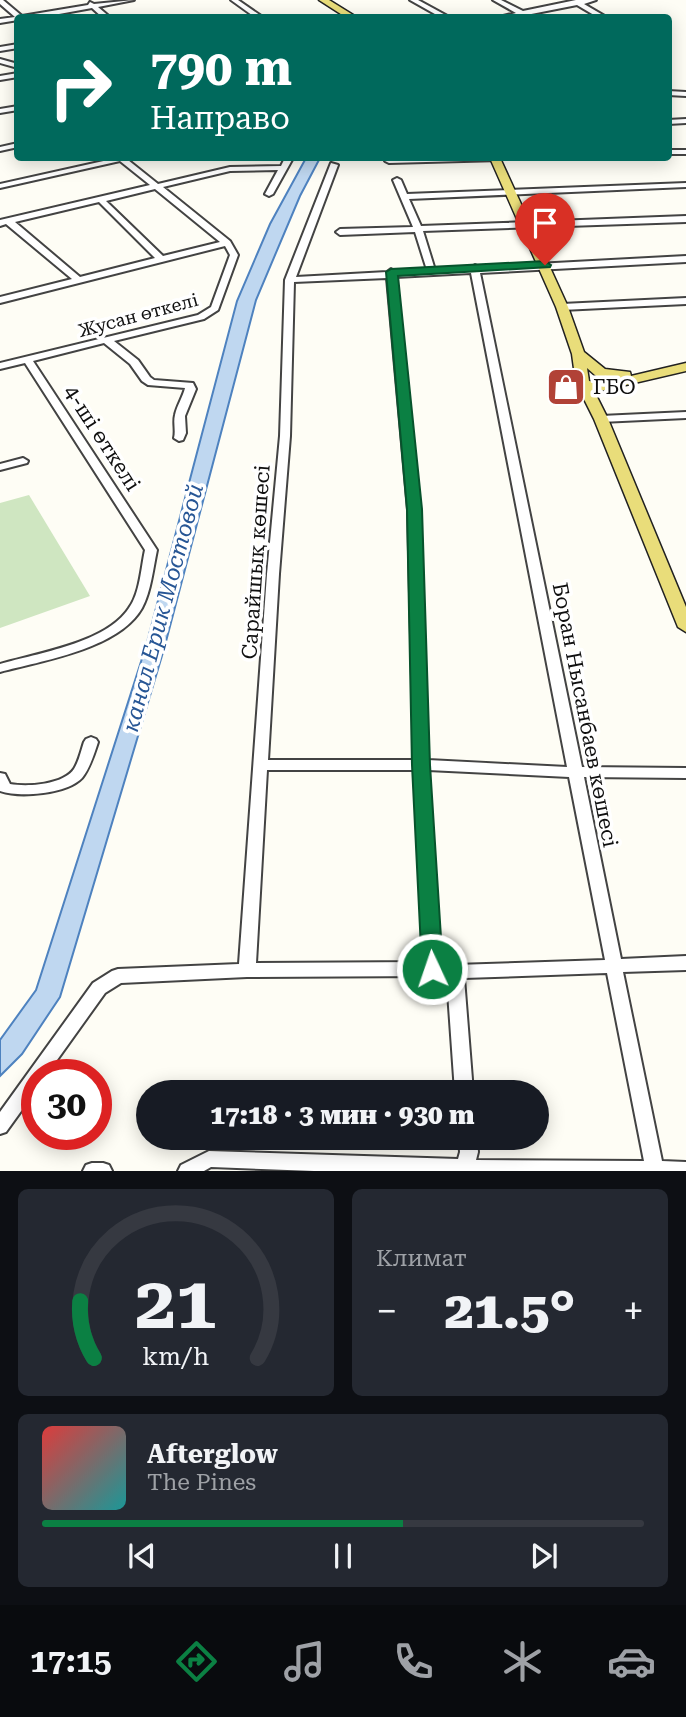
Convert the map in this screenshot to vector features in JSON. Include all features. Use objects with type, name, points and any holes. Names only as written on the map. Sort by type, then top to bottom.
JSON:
[{"type":"main road","points":[[323,0],[347,14]]},
{"type":"main road","points":[[496,161],[545,265],[686,627]]},
{"type":"main road","points":[[578,354],[601,373],[626,378],[686,367]]},
{"type":"main road","points":[[596,396],[626,378]]},
{"type":"main road","points":[[596,396],[626,378]]},
{"type":"street","points":[[85,0],[103,14]]},
{"type":"street","points":[[44,14],[131,0]]},
{"type":"street","points":[[234,0],[255,14]]},
{"type":"street","points":[[413,0],[440,14]]},
{"type":"street","points":[[496,0],[522,13]]},
{"type":"street","points":[[517,14],[576,1],[593,0]]},
{"type":"street","points":[[0,1],[15,14]]},
{"type":"street","points":[[576,1],[598,14]]},
{"type":"street","points":[[0,186],[110,161]]},
{"type":"street","points":[[127,161],[227,243]]},
{"type":"street","points":[[269,194],[287,161]]},
{"type":"street","name":"Сарайшық көшесі","points":[[247,971],[285,436],[290,280],[334,165]]},
{"type":"street","points":[[4,222],[230,169],[283,168]]},
{"type":"street","points":[[397,180],[418,229],[431,270]]},
{"type":"street","points":[[405,197],[686,185]]},
{"type":"street","points":[[101,200],[161,259]]},
{"type":"street","points":[[340,232],[686,219]]},
{"type":"street","points":[[4,222],[78,280]]},
{"type":"street","points":[[0,300],[227,243]]},
{"type":"street","name":"Жусан өткелі","points":[[0,366],[209,313],[215,307],[234,255],[227,243]]},
{"type":"street","points":[[290,280],[391,272],[686,259]]},
{"type":"street","name":"Боран Нысанбаев көшесі","points":[[475,268],[655,1170]]},
{"type":"street","points":[[391,272],[414,509],[421,765],[432,969]]},
{"type":"street","points":[[562,307],[686,301]]},
{"type":"street","points":[[106,340],[134,362],[152,383],[189,385],[191,389],[180,411],[179,439]]},
{"type":"street","name":"4-шi өткелi","points":[[0,668],[100,638],[135,611],[151,550],[28,360]]},
{"type":"street","points":[[596,396],[686,415]]},
{"type":"street","points":[[0,467],[23,461]]},
{"type":"street","points":[[0,778],[4,787],[15,790],[65,785],[82,770],[91,742]]},
{"type":"street","points":[[261,765],[421,765],[576,772],[686,773]]},
{"type":"street","points":[[48,1059],[99,988],[118,976],[247,971],[432,969],[455,972],[686,962]]},
{"type":"street","points":[[455,972],[463,1080]]},
{"type":"street","points":[[0,1126],[21,1097]]},
{"type":"street","points":[[464,1170],[469,1150]]},
{"type":"street","points":[[187,1171],[209,1159],[464,1170],[686,1170]]},
{"type":"street","points":[[92,1171],[103,1171]]},
{"type":"green space","points":[[29,495],[90,596],[0,628],[0,503]]},
{"type":"water","name":"канал Ерик Мостовой","points":[[304,161],[318,161],[300,196],[256,300],[164,649],[60,997],[22,1054],[0,1076],[0,1040],[36,990],[146,646],[237,301],[270,224]]},
{"type":"place","name":"ГБО","points":[[566,387]]},
{"type":"route","points":[[432,969],[421,765],[414,509],[391,272],[545,265]]}]
